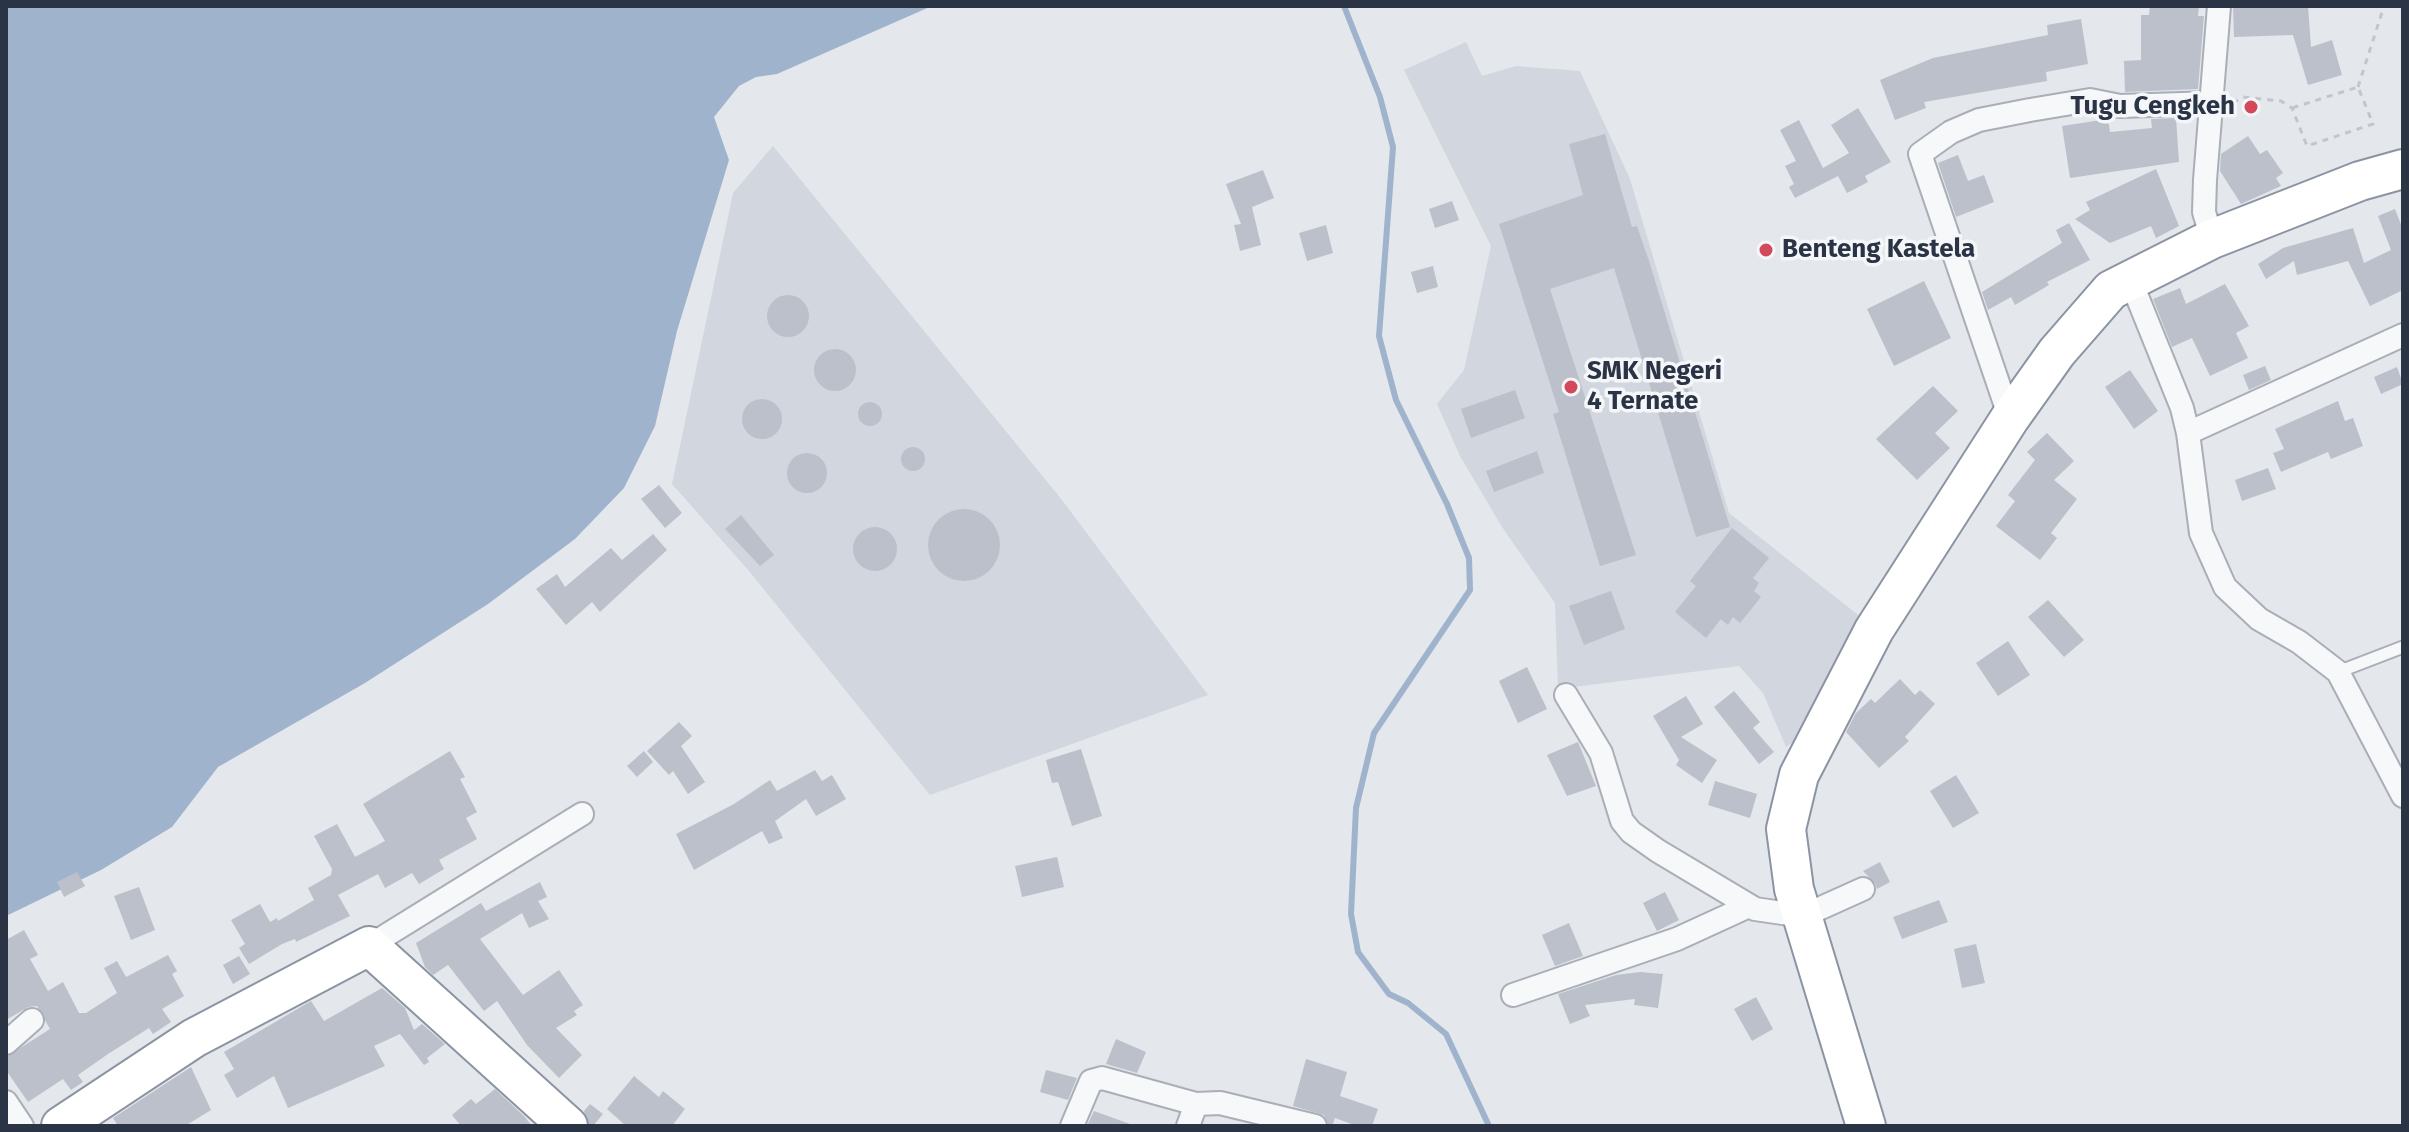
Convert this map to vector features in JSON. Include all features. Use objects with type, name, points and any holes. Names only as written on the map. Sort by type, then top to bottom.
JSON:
[{"type":"highway","points":[[1866,1126],[1794,889],[1786,829],[1799,775],[1874,630],[2010,418],[2078,325],[2111,290],[2212,239],[2360,181],[2403,169]]},
{"type":"highway","points":[[82,1120],[194,1038],[369,946],[568,1126]]},
{"type":"street","points":[[2212,239],[2204,212],[2219,6]]},
{"type":"street","points":[[2010,418],[1920,154],[1951,132],[1979,120],[2030,110],[2090,100],[2120,106],[2213,103]]},
{"type":"street","points":[[2130,279],[2182,408],[2201,533],[2225,587],[2259,619],[2299,642],[2338,672],[2403,796]]},
{"type":"street","points":[[2188,433],[2403,335]]},
{"type":"street","points":[[1566,695],[1591,731],[1608,774],[1615,806],[1631,832],[1749,906],[1803,916],[1863,889]]},
{"type":"street","points":[[369,946],[582,814]]},
{"type":"street","points":[[1513,995],[1677,939],[1749,906]]},
{"type":"street","points":[[6,1043],[32,1020]]},
{"type":"street","points":[[1072,1126],[1091,1081],[1102,1078],[1196,1104],[1220,1103],[1315,1126]]},
{"type":"street","points":[[6,1102],[22,1126]]},
{"type":"street","points":[[1188,1126],[1196,1104]]},
{"type":"lane","points":[[2338,672],[2403,647]]},
{"type":"path","points":[[2213,103],[2236,103],[2243,97],[2281,101],[2292,108],[2307,146],[2373,124],[2358,87],[2384,6]]},
{"type":"path","points":[[2292,108],[2358,87]]},
{"type":"shaded area","name":"SMK Negeri 4 Ternate","points":[[1466,42],[1482,76],[1516,66],[1580,71],[1630,179],[1729,513],[1862,618],[1797,739],[1786,747],[1763,693],[1739,666],[1558,689],[1555,603],[1502,527],[1460,456],[1437,404],[1464,370],[1491,246],[1404,70]]},
{"type":"shaded area","points":[[773,146],[1062,500],[1208,695],[930,795],[749,571],[672,484],[733,193]]},
{"type":"water","points":[[6,6],[932,6],[777,74],[756,77],[739,86],[714,117],[729,160],[677,331],[655,426],[624,488],[575,539],[488,604],[365,683],[218,767],[172,827],[101,870],[6,916]]},
{"type":"building","points":[[2150,6],[2199,6],[2198,16],[2204,16],[2198,89],[2125,92],[2124,61],[2141,60],[2141,15],[2149,15]]},
{"type":"building","points":[[2233,6],[2308,6],[2311,47],[2332,40],[2342,75],[2308,85],[2293,35],[2234,37]]},
{"type":"building","points":[[2081,19],[2088,64],[2046,72],[2047,81],[1924,102],[1926,108],[1895,120],[1880,80],[1933,58],[2048,35],[2047,25]]},
{"type":"building","points":[[1858,108],[1891,162],[1865,176],[1868,182],[1847,193],[1838,176],[1795,198],[1789,187],[1794,184],[1785,166],[1796,161],[1780,130],[1799,120],[1823,168],[1849,153],[1831,125]]},
{"type":"building","points":[[2176,118],[2179,162],[2070,178],[2062,126],[2108,119],[2110,132],[2152,128],[2151,119]]},
{"type":"building","points":[[1605,134],[1632,227],[1637,226],[1649,261],[1730,527],[1696,537],[1614,268],[1550,289],[1636,555],[1600,566],[1553,414],[1559,412],[1499,224],[1583,195],[1569,144]]},
{"type":"building","points":[[2248,136],[2260,154],[2267,150],[2283,173],[2276,178],[2281,186],[2241,204],[2220,171],[2221,154]]},
{"type":"building","points":[[1958,155],[1968,181],[1984,175],[1994,202],[1956,217],[1938,163]]},
{"type":"building","points":[[2156,169],[2179,226],[2156,238],[2151,226],[2110,243],[2075,219],[2090,210],[2086,202]]},
{"type":"building","points":[[1263,170],[1274,198],[1252,207],[1261,245],[1240,251],[1234,225],[1241,224],[1226,184]]},
{"type":"building","points":[[1452,201],[1459,220],[1435,228],[1429,209]]},
{"type":"building","points":[[2395,209],[2403,230],[2403,290],[2370,306],[2348,261],[2297,275],[2294,261],[2266,279],[2258,264],[2283,248],[2353,228],[2364,263],[2391,250],[2378,216]]},
{"type":"building","points":[[2069,223],[2090,260],[2047,282],[2049,285],[2015,305],[2011,297],[1988,310],[1982,292],[2062,243],[2056,230]]},
{"type":"building","points":[[1326,225],[1333,253],[1307,261],[1299,233]]},
{"type":"building","points":[[1433,266],[1438,287],[1417,293],[1411,272]]},
{"type":"building","points":[[1924,281],[1951,338],[1894,366],[1867,309]]},
{"type":"building","points":[[2225,284],[2249,326],[2236,333],[2248,358],[2210,376],[2192,338],[2172,347],[2153,299],[2180,288],[2186,304]]},
{"type":"building","points":[[788,295],[803,301],[809,316],[803,331],[788,337],[773,331],[767,316],[773,301]]},
{"type":"building","points":[[835,349],[850,355],[856,370],[850,385],[835,391],[820,385],[814,370],[820,355]]},
{"type":"building","points":[[2265,366],[2271,380],[2249,390],[2243,375]]},
{"type":"building","points":[[2397,367],[2403,384],[2381,394],[2374,377]]},
{"type":"building","points":[[2130,370],[2158,411],[2134,429],[2105,387]]},
{"type":"building","points":[[1933,386],[1958,411],[1935,433],[1950,448],[1917,480],[1876,439]]},
{"type":"building","points":[[1515,390],[1525,418],[1471,438],[1461,409]]},
{"type":"building","points":[[762,399],[776,405],[782,419],[776,433],[762,439],[748,433],[742,419],[748,405]]},
{"type":"building","points":[[2338,401],[2345,421],[2353,418],[2363,446],[2331,459],[2328,452],[2281,472],[2273,453],[2284,449],[2275,429]]},
{"type":"building","points":[[870,402],[878,406],[882,414],[878,422],[870,426],[862,422],[858,414],[862,406]]},
{"type":"building","points":[[2047,433],[2074,461],[2054,480],[2077,499],[2051,533],[2057,538],[2040,560],[1996,526],[2015,501],[2008,495],[2035,460],[2027,452]]},
{"type":"building","points":[[913,447],[924,454],[925,459],[918,470],[913,471],[902,464],[901,459],[908,448]]},
{"type":"building","points":[[1537,451],[1544,473],[1494,492],[1486,471]]},
{"type":"building","points":[[807,453],[821,459],[827,473],[821,487],[807,493],[793,487],[787,473],[793,459]]},
{"type":"building","points":[[2268,468],[2276,489],[2242,501],[2235,480]]},
{"type":"building","points":[[659,485],[682,513],[665,528],[641,499]]},
{"type":"building","points":[[964,509],[990,519],[1000,545],[990,571],[964,581],[938,571],[928,545],[938,519]]},
{"type":"building","points":[[741,515],[774,555],[760,566],[725,529]]},
{"type":"building","points":[[875,527],[891,533],[897,549],[891,565],[875,571],[859,565],[853,549],[859,533]]},
{"type":"building","points":[[1732,528],[1769,558],[1753,578],[1759,583],[1754,591],[1761,597],[1740,623],[1733,617],[1728,625],[1721,619],[1706,638],[1675,612],[1696,586],[1690,581]]},
{"type":"building","points":[[653,534],[667,550],[600,612],[592,602],[566,625],[536,589],[557,574],[565,587],[611,548],[622,560]]},
{"type":"building","points":[[1611,591],[1625,629],[1584,645],[1569,606]]},
{"type":"building","points":[[2048,600],[2084,640],[2064,657],[2028,617]]},
{"type":"building","points":[[2008,641],[2030,675],[1998,696],[1976,663]]},
{"type":"building","points":[[1527,667],[1547,709],[1518,723],[1499,681]]},
{"type":"building","points":[[1900,679],[1915,695],[1920,690],[1935,704],[1905,737],[1909,741],[1879,768],[1846,732],[1856,713],[1871,699],[1875,703]]},
{"type":"building","points":[[1734,691],[1760,722],[1753,728],[1774,752],[1759,764],[1714,707]]},
{"type":"building","points":[[1686,696],[1703,724],[1681,737],[1717,760],[1702,783],[1676,765],[1679,760],[1653,716]]},
{"type":"building","points":[[679,722],[692,736],[681,746],[705,782],[688,794],[673,771],[669,775],[647,751]]},
{"type":"building","points":[[1578,742],[1596,786],[1567,796],[1547,755]]},
{"type":"building","points":[[1081,749],[1102,816],[1072,826],[1058,782],[1052,783],[1046,760]]},
{"type":"building","points":[[450,751],[465,777],[460,779],[477,812],[466,818],[477,839],[439,860],[444,869],[419,884],[412,873],[385,888],[378,874],[338,895],[350,916],[296,942],[295,939],[282,944],[249,964],[239,948],[245,944],[231,920],[260,904],[270,922],[277,918],[278,921],[314,900],[308,888],[331,875],[332,869],[314,836],[337,824],[355,857],[385,841],[363,804]]},
{"type":"building","points":[[644,751],[653,762],[637,777],[627,766]]},
{"type":"building","points":[[815,770],[822,781],[832,775],[846,799],[816,816],[806,799],[775,821],[783,838],[769,844],[762,831],[694,870],[676,834],[734,804],[770,780],[777,791]]},
{"type":"building","points":[[1956,775],[1979,813],[1953,828],[1930,791]]},
{"type":"building","points":[[1715,781],[1757,794],[1750,818],[1708,805]]},
{"type":"building","points":[[1057,857],[1064,887],[1022,897],[1015,866]]},
{"type":"building","points":[[1880,862],[1890,882],[1877,889],[1863,871]]},
{"type":"building","points":[[77,872],[85,886],[64,897],[57,882]]},
{"type":"building","points":[[540,882],[547,897],[538,901],[549,919],[529,928],[522,913],[480,939],[523,995],[559,970],[583,1005],[574,1011],[577,1015],[556,1028],[582,1055],[559,1078],[527,1045],[497,1001],[484,1011],[448,965],[433,975],[425,967],[416,943],[481,903],[486,911]]},
{"type":"building","points":[[139,887],[155,930],[131,940],[114,896]]},
{"type":"building","points":[[1665,892],[1679,920],[1657,931],[1643,903]]},
{"type":"building","points":[[1939,900],[1948,922],[1902,939],[1893,917]]},
{"type":"building","points":[[1569,923],[1583,956],[1555,966],[1542,935]]},
{"type":"building","points":[[24,930],[38,955],[30,959],[48,991],[63,982],[79,1013],[86,1013],[117,993],[104,968],[117,961],[126,977],[168,955],[177,971],[172,974],[184,996],[162,1009],[171,1022],[153,1034],[149,1028],[108,1054],[78,1075],[83,1082],[71,1090],[63,1079],[28,1102],[6,1070],[6,1057],[50,1029],[37,1006],[28,1007],[6,1020],[6,940]]},
{"type":"building","points":[[1976,944],[1985,983],[1962,988],[1954,949]]},
{"type":"building","points":[[239,956],[250,974],[233,984],[223,965]]},
{"type":"building","points":[[1640,972],[1663,974],[1658,1008],[1634,1005],[1635,999],[1585,1005],[1590,1016],[1570,1024],[1558,994],[1616,975]]},
{"type":"building","points":[[382,988],[405,1008],[414,1030],[422,1024],[445,1044],[427,1058],[429,1062],[424,1065],[400,1034],[374,1046],[385,1066],[288,1108],[274,1076],[237,1098],[224,1075],[234,1069],[224,1052],[311,1001],[324,1021]]},
{"type":"building","points":[[1756,997],[1773,1029],[1752,1041],[1734,1009]]},
{"type":"building","points":[[1116,1039],[1146,1052],[1137,1073],[1106,1064]]},
{"type":"building","points":[[1306,1059],[1347,1072],[1340,1096],[1378,1109],[1372,1126],[1357,1126],[1335,1118],[1329,1126],[1324,1115],[1293,1106]]},
{"type":"building","points":[[191,1067],[211,1110],[185,1126],[118,1126],[113,1118]]},
{"type":"building","points":[[1046,1070],[1077,1078],[1068,1100],[1040,1092]]},
{"type":"building","points":[[634,1076],[659,1097],[663,1091],[685,1109],[672,1126],[626,1126],[607,1109]]},
{"type":"building","points":[[495,1089],[532,1126],[461,1126],[452,1115],[471,1099],[476,1104]]},
{"type":"building","points":[[590,1104],[603,1114],[593,1126],[589,1126],[584,1111]]},
{"type":"building","points":[[1094,1111],[1130,1124],[1130,1126],[1087,1126]]},
{"type":"waterway","points":[[1344,6],[1380,97],[1393,147],[1379,336],[1396,400],[1447,504],[1469,558],[1470,590],[1374,733],[1356,808],[1351,914],[1358,952],[1389,994],[1408,1003],[1446,1034],[1489,1126]]},
{"type":"place","name":"Tugu Cengkeh","points":[[2251,107]]},
{"type":"place","name":"Benteng Kastela","points":[[1766,250]]},
{"type":"place","name":"SMK Negeri 4 Ternate","points":[[1571,387]]}]
